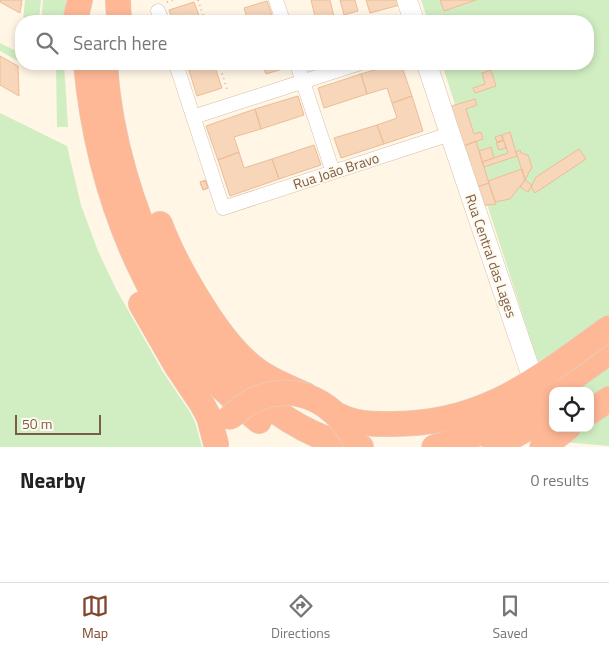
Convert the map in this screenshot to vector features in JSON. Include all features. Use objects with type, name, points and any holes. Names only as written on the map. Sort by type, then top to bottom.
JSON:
[{"type":"highway","points":[[76,15],[80,0]]},
{"type":"highway","points":[[84,15],[85,0]]},
{"type":"highway","points":[[102,0],[102,15]]},
{"type":"highway","points":[[118,0],[119,15]]},
{"type":"highway","points":[[72,70],[76,113],[82,149],[95,200],[112,246],[129,282],[176,365],[206,410],[216,445]]},
{"type":"highway","points":[[87,70],[91,110],[111,195],[132,248],[164,309],[188,348],[211,377],[235,402],[280,435],[303,447]]},
{"type":"highway","points":[[106,70],[116,142],[129,189],[153,250],[182,308],[205,341],[225,365],[249,391],[272,410],[313,433],[336,443],[359,447]]},
{"type":"highway","points":[[123,70],[133,138],[146,185],[166,240],[200,300],[225,338],[246,362],[278,383],[319,401],[347,421],[420,424],[462,416],[496,402],[541,377],[609,328]]},
{"type":"highway","points":[[561,387],[609,352]]},
{"type":"highway","points":[[591,387],[609,374]]},
{"type":"highway","points":[[216,445],[230,417],[250,402],[266,395],[283,392],[306,395]]},
{"type":"highway","points":[[434,447],[476,435],[537,404],[549,396]]},
{"type":"highway","points":[[594,409],[609,399]]},
{"type":"highway","points":[[338,415],[359,447]]},
{"type":"highway","points":[[494,447],[549,416]]},
{"type":"highway","points":[[542,447],[563,432]]},
{"type":"main road","points":[[407,0],[412,15]]},
{"type":"main road","name":"Rua Central das Lages","points":[[429,70],[556,447]]},
{"type":"street","points":[[276,0],[281,15]]},
{"type":"street","points":[[178,70],[193,117],[338,70]]},
{"type":"street","points":[[299,70],[333,172]]},
{"type":"street","name":"Rua João Bravo","points":[[193,117],[223,208],[450,134]]},
{"type":"path","points":[[198,0],[203,15]]},
{"type":"path","points":[[221,70],[232,104]]},
{"type":"green space","points":[[25,0],[41,0],[40,15],[24,15]]},
{"type":"green space","points":[[43,0],[66,0],[65,15],[42,15]]},
{"type":"green space","points":[[421,0],[609,0],[609,446],[563,442],[560,432],[594,432],[594,387],[549,387],[549,397],[444,70],[594,70],[594,15],[426,15]]},
{"type":"green space","points":[[0,43],[15,50],[15,59],[0,51]]},
{"type":"green space","points":[[56,70],[64,70],[68,127],[57,127]]},
{"type":"green space","points":[[0,113],[67,146],[81,205],[98,251],[116,289],[163,372],[190,412],[202,447],[0,447]]},
{"type":"building","points":[[0,0],[22,0],[20,13],[0,2]]},
{"type":"building","points":[[311,0],[330,0],[334,15],[315,15]]},
{"type":"building","points":[[340,0],[355,0],[358,11],[344,15]]},
{"type":"building","points":[[366,0],[399,0],[400,5],[370,13]]},
{"type":"building","points":[[440,0],[476,0],[444,11]]},
{"type":"building","points":[[267,1],[272,15],[246,15],[244,8]]},
{"type":"building","points":[[194,2],[199,15],[171,15],[169,10]]},
{"type":"building","points":[[0,56],[15,64],[15,70],[18,70],[19,96],[0,85]]},
{"type":"building","points":[[189,70],[216,70],[222,88],[197,96]]},
{"type":"building","points":[[264,70],[279,70],[266,74]]},
{"type":"building","points":[[374,70],[403,70],[412,96],[392,103],[387,88],[367,94],[361,74]]},
{"type":"building","points":[[491,70],[496,86],[475,93],[473,88],[485,84],[482,73]]},
{"type":"building","points":[[361,74],[367,94],[324,108],[318,88]]},
{"type":"building","points":[[298,96],[304,115],[261,129],[255,109]]},
{"type":"building","points":[[412,96],[423,131],[384,144],[377,125],[397,118],[392,103]]},
{"type":"building","points":[[475,99],[477,105],[466,109],[474,134],[481,132],[483,139],[461,147],[448,107]]},
{"type":"building","points":[[255,109],[261,129],[234,137],[239,152],[218,160],[206,126]]},
{"type":"building","points":[[377,125],[384,144],[341,158],[334,138]]},
{"type":"building","points":[[510,132],[517,156],[484,167],[482,162],[508,153],[502,135]]},
{"type":"building","points":[[501,135],[503,140],[497,142],[495,137]]},
{"type":"building","points":[[476,141],[489,183],[474,188],[461,147]]},
{"type":"building","points":[[504,141],[506,148],[499,150],[496,143]]},
{"type":"building","points":[[314,145],[321,165],[279,179],[272,159]]},
{"type":"building","points":[[491,147],[494,158],[482,162],[479,151]]},
{"type":"building","points":[[579,149],[586,159],[535,193],[531,187],[536,177]]},
{"type":"building","points":[[520,150],[521,153],[528,155],[532,167],[525,180],[516,152]]},
{"type":"building","points":[[239,152],[244,168],[272,159],[279,179],[230,196],[218,160]]},
{"type":"building","points":[[522,169],[525,180],[510,199],[495,202],[488,181]]},
{"type":"building","points":[[206,180],[208,188],[203,190],[200,182]]},
{"type":"building","points":[[525,180],[532,185],[528,192],[520,187]]},
{"type":"building","points":[[205,181],[208,188],[203,190],[200,182]]},
{"type":"building","points":[[489,183],[496,204],[480,206],[474,188]]}]
